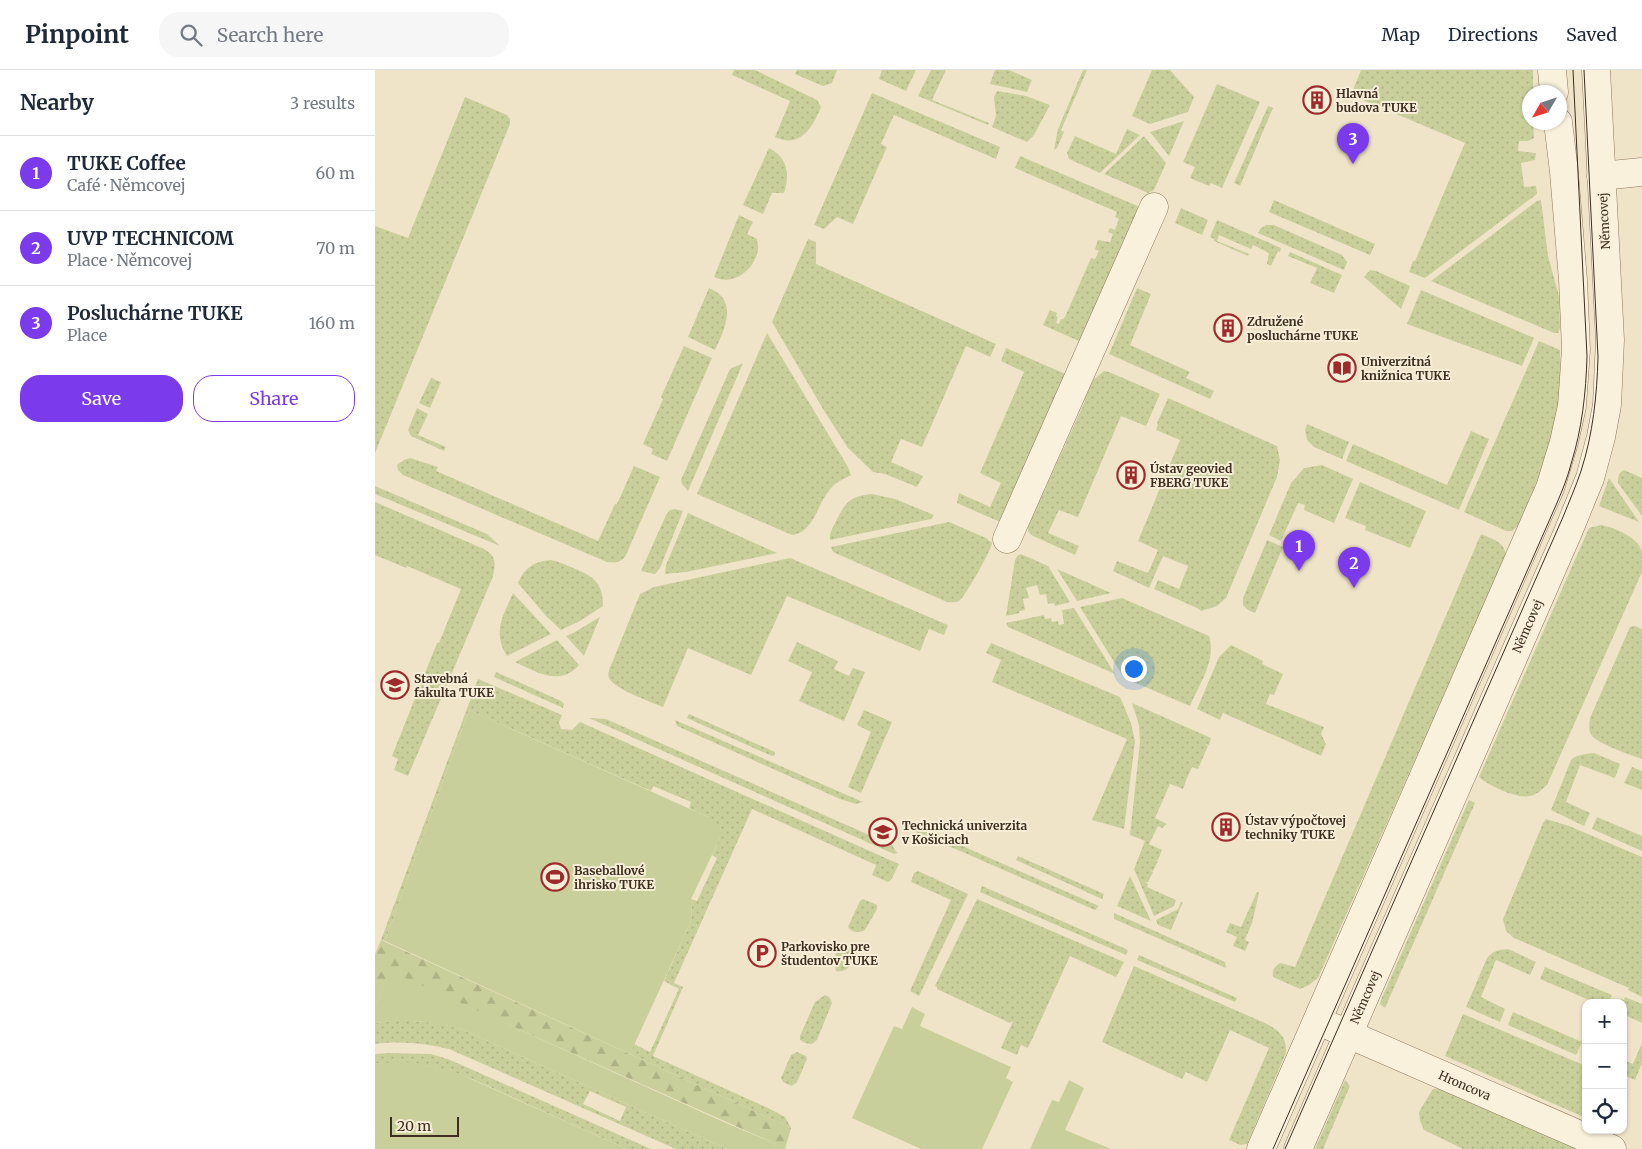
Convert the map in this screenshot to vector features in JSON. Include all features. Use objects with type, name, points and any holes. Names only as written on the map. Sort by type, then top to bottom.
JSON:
[{"type":"street","points":[[1552,70],[1553,85]]},
{"type":"street","name":"Němcovej","points":[[1298,1149],[1590,478],[1607,405],[1609,360],[1596,70]]},
{"type":"street","points":[[1261,1149],[1546,497],[1564,442],[1572,406],[1575,318],[1559,130]]},
{"type":"street","points":[[1601,176],[1642,172]]},
{"type":"street","points":[[1007,539],[1154,207]]},
{"type":"street","name":"Hroncova","points":[[1317,1021],[1612,1149]]},
{"type":"green space","points":[[734,70],[755,70],[817,100],[821,107],[810,128],[798,138],[792,140],[775,137],[790,101],[732,75]]},
{"type":"green space","points":[[797,70],[837,70],[832,83],[823,86],[795,74]]},
{"type":"green space","points":[[882,70],[916,70],[906,91],[879,79]]},
{"type":"green space","points":[[931,70],[946,70],[932,100],[989,123],[988,125],[918,96]]},
{"type":"green space","points":[[995,70],[1009,70],[1032,80],[1027,92],[990,84]]},
{"type":"green space","points":[[1083,70],[1087,70],[1061,130],[1064,132],[1057,148],[1054,150],[1058,129]]},
{"type":"green space","points":[[1152,70],[1170,70],[1194,97],[1188,112],[1150,124],[1132,116]]},
{"type":"green space","points":[[1361,70],[1533,70],[1533,85],[1522,85],[1522,130],[1533,130],[1534,138],[1528,141],[1519,141],[1518,151],[1536,153],[1535,160],[1521,163],[1524,187],[1536,186],[1537,194],[1425,278],[1409,272],[1465,143],[1351,95]]},
{"type":"green space","points":[[1217,84],[1260,102],[1222,188],[1211,183],[1209,186],[1190,178],[1195,167],[1183,162]]},
{"type":"green space","points":[[997,91],[1026,96],[1050,105],[1034,135],[1027,142],[992,127],[996,116],[994,97]]},
{"type":"green space","points":[[872,93],[1000,147],[996,159],[894,115],[881,144],[887,147],[853,224],[837,217],[824,229],[814,225]]},
{"type":"green space","points":[[465,97],[507,115],[510,119],[510,124],[375,453],[375,226],[408,238]]},
{"type":"green space","points":[[1268,106],[1273,108],[1240,186],[1234,183]]},
{"type":"green space","points":[[1184,121],[1169,156],[1150,132]]},
{"type":"green space","points":[[1127,129],[1140,135],[1100,173],[1069,159],[1067,153],[1075,136],[1116,154]]},
{"type":"green space","points":[[1144,136],[1166,163],[1154,190],[1148,193],[1104,174]]},
{"type":"green space","points":[[769,148],[784,162],[787,179],[784,193],[772,193],[763,214],[743,205]]},
{"type":"green space","points":[[1020,156],[1140,207],[1083,343],[1043,325],[1050,310],[1057,313],[1056,323],[1059,324],[1061,319],[1065,317],[1091,258],[1095,259],[1099,251],[1095,249],[1098,240],[1110,242],[1113,234],[1108,232],[1110,228],[1115,230],[1119,219],[1115,217],[1117,212],[1015,168]]},
{"type":"green space","points":[[1274,200],[1375,244],[1370,255],[1269,212]]},
{"type":"green space","points":[[1541,200],[1548,256],[1559,296],[1560,328],[1558,333],[1554,333],[1431,281],[1537,201]]},
{"type":"green space","points":[[1181,208],[1208,220],[1202,235],[1175,223]]},
{"type":"green space","points":[[739,215],[753,222],[747,234],[757,239],[758,249],[756,258],[742,275],[728,280],[714,277]]},
{"type":"green space","points":[[1217,220],[1281,248],[1271,266],[1267,264],[1269,253],[1253,245],[1251,249],[1219,235],[1217,241],[1249,254],[1248,256],[1214,241],[1210,237]]},
{"type":"green space","points":[[1266,225],[1274,225],[1342,255],[1347,262],[1344,270],[1258,233]]},
{"type":"green space","points":[[808,239],[816,242],[816,264],[996,344],[990,357],[966,346],[922,447],[901,439],[891,462],[923,476],[917,487],[885,474],[873,472],[848,448],[772,322]]},
{"type":"green space","points":[[1290,252],[1342,275],[1334,293],[1310,283],[1317,268],[1288,256]]},
{"type":"green space","points":[[1370,270],[1410,286],[1401,309],[1364,277]]},
{"type":"green space","points":[[709,288],[718,293],[727,307],[723,333],[715,350],[688,337]]},
{"type":"green space","points":[[1137,288],[1151,294],[1130,345],[1190,372],[1186,378],[1214,391],[1210,399],[1109,354]]},
{"type":"green space","points":[[1421,290],[1534,338],[1522,366],[1407,324]]},
{"type":"green space","points":[[767,333],[851,475],[831,488],[811,523],[800,533],[792,535],[697,494]]},
{"type":"green space","points":[[1539,341],[1560,350],[1561,389],[1559,407],[1551,442],[1518,526],[1512,531],[1506,531],[1464,512]]},
{"type":"green space","points":[[684,346],[712,358],[667,461],[651,454],[653,449],[643,444],[663,399],[661,397]]},
{"type":"green space","points":[[1006,348],[1070,376],[1000,522],[957,503],[959,493],[990,507],[1001,483],[980,473],[1024,372],[1001,361]]},
{"type":"green space","points":[[743,363],[688,491],[681,480],[730,369]]},
{"type":"green space","points":[[1104,371],[1160,394],[1146,426],[1121,416],[1078,517],[1059,510],[1048,533],[1079,546],[1075,555],[1031,535],[1028,527],[1093,380]]},
{"type":"green space","points":[[431,378],[441,382],[430,408],[419,403]]},
{"type":"green space","points":[[1168,398],[1277,446],[1280,460],[1277,477],[1226,598],[1217,606],[1201,611],[1154,589],[1158,580],[1179,589],[1188,566],[1163,556],[1149,588],[1113,571],[1117,561],[1148,573],[1158,550],[1138,541],[1180,440],[1156,430],[1157,423]]},
{"type":"green space","points":[[417,408],[428,414],[418,435],[446,447],[444,451],[411,436],[408,430]]},
{"type":"green space","points":[[1307,424],[1349,442],[1342,459],[1314,447],[1307,440],[1305,430]]},
{"type":"green space","points":[[1471,431],[1489,439],[1459,510],[1346,461],[1353,444],[1447,485]]},
{"type":"green space","points":[[410,458],[438,467],[436,471],[598,541],[634,466],[660,477],[626,555],[620,561],[607,562],[403,475],[398,470],[397,465]]},
{"type":"green space","points":[[1322,465],[1353,479],[1334,523],[1304,510],[1305,505],[1298,503],[1281,541],[1269,535],[1291,483],[1304,468]]},
{"type":"green space","points":[[1624,470],[1642,478],[1642,516],[1618,483],[1619,475]]},
{"type":"green space","points":[[1609,478],[1639,522],[1599,506]]},
{"type":"green space","points":[[1360,482],[1426,511],[1410,548],[1365,530],[1366,526],[1345,518]]},
{"type":"green space","points":[[375,486],[487,534],[500,546],[375,494]]},
{"type":"green space","points":[[872,494],[895,499],[934,515],[931,519],[830,540],[833,528],[849,501],[859,496]]},
{"type":"green space","points":[[375,502],[484,549],[491,555],[494,562],[492,579],[408,776],[394,770],[398,759],[392,756],[437,643],[439,643],[461,589],[407,566],[406,568],[375,555]]},
{"type":"green space","points":[[670,510],[683,511],[660,568],[655,574],[641,571],[666,515]]},
{"type":"green space","points":[[688,513],[777,553],[686,572],[665,574],[666,565]]},
{"type":"green space","points":[[949,522],[986,538],[992,543],[972,583],[962,598],[956,602],[947,602],[844,557],[833,552],[831,547]]},
{"type":"green space","points":[[1601,525],[1619,531],[1636,542],[1642,552],[1642,572],[1547,785],[1533,795],[1518,796],[1511,794],[1496,788],[1479,777],[1589,528]]},
{"type":"green space","points":[[1481,534],[1500,544],[1505,550],[1506,555],[1318,978],[1300,989],[1273,977],[1273,971],[1280,963],[1295,967]]},
{"type":"green space","points":[[1267,540],[1283,547],[1255,613],[1243,605],[1243,598]]},
{"type":"green space","points":[[1021,554],[1048,566],[1070,602],[1055,606],[1054,603],[1048,604],[1046,594],[1040,595],[1037,585],[1026,588],[1029,598],[1023,599],[1025,610],[1006,616],[1015,560]]},
{"type":"green space","points":[[790,558],[948,625],[944,635],[929,629],[920,651],[787,596],[751,675],[688,648],[663,707],[625,691],[609,678],[610,668],[640,594],[654,587]]},
{"type":"green space","points":[[550,560],[565,564],[591,577],[599,586],[603,598],[603,606],[580,621],[561,630],[546,616],[518,583],[523,573],[531,566]]},
{"type":"green space","points":[[1057,569],[1111,593],[1077,601]]},
{"type":"green space","points":[[513,593],[551,634],[507,656],[500,639],[500,632],[503,617]]},
{"type":"green space","points":[[1122,598],[1209,636],[1211,654],[1209,663],[1190,706],[1124,678],[1080,607]]},
{"type":"green space","points":[[1074,608],[1115,674],[1008,627],[1006,623],[1044,615],[1045,619],[1051,618],[1052,622],[1058,621],[1059,625],[1064,624],[1062,610]]},
{"type":"green space","points":[[600,617],[584,656],[566,636]]},
{"type":"green space","points":[[1635,626],[1642,629],[1642,759],[1602,743],[1591,735],[1589,728],[1590,718],[1630,627]]},
{"type":"green space","points":[[557,640],[579,665],[572,672],[564,675],[548,676],[515,662]]},
{"type":"green space","points":[[797,642],[838,661],[834,669],[849,676],[853,668],[865,672],[844,721],[799,701],[812,672],[788,661]]},
{"type":"green space","points":[[991,643],[1120,697],[1131,723],[1135,742],[1124,829],[1092,820],[1127,739],[992,682],[1001,660],[986,653]]},
{"type":"green space","points":[[1231,645],[1263,661],[1262,664],[1283,674],[1274,695],[1270,694],[1266,704],[1324,727],[1321,734],[1326,744],[1321,756],[1223,713],[1220,720],[1197,709],[1219,657]]},
{"type":"green space","points":[[496,672],[561,701],[564,704],[563,708],[494,677]]},
{"type":"green space","points":[[478,679],[562,715],[559,722],[561,729],[572,730],[580,722],[899,864],[891,880],[888,882],[872,875],[876,865],[752,809],[674,983],[683,987],[653,1056],[768,1108],[785,1117],[791,1128],[630,1054],[634,1044],[650,1052],[679,989],[664,981],[692,919],[691,899],[697,901],[717,858],[712,855],[720,838],[708,817],[689,808],[691,802],[653,786],[651,791],[469,710],[385,941],[381,940]]},
{"type":"green space","points":[[1132,703],[1211,738],[1209,745],[1205,744],[1208,746],[1198,769],[1192,767],[1183,789],[1170,784],[1155,818],[1167,824],[1162,828],[1158,826],[1149,844],[1162,850],[1158,860],[1155,860],[1158,861],[1153,871],[1150,870],[1153,872],[1148,882],[1145,882],[1148,884],[1147,887],[1176,900],[1174,906],[1154,916],[1134,869],[1145,841],[1130,835],[1140,742],[1139,725]]},
{"type":"green space","name":"Baseballové ihrisko TUKE","points":[[469,710],[708,817],[719,828],[720,838],[691,899],[692,919],[630,1054],[385,941]]},
{"type":"green space","points":[[864,710],[892,722],[861,793],[848,787],[871,732],[857,725]]},
{"type":"green space","points":[[689,714],[775,752],[775,755],[772,756],[687,718]]},
{"type":"green space","points":[[589,718],[606,719],[892,845],[897,853],[894,854]]},
{"type":"green space","points":[[675,720],[863,802],[856,804],[840,799],[677,726]]},
{"type":"green space","points":[[1594,753],[1620,764],[1615,778],[1580,765],[1566,802],[1590,813],[1584,826],[1551,810],[1571,760],[1579,755]]},
{"type":"green space","points":[[1632,767],[1642,771],[1642,790],[1624,783]]},
{"type":"green space","points":[[1469,800],[1475,803],[1385,1008],[1380,1004],[1381,1000]]},
{"type":"green space","points":[[1597,817],[1642,836],[1642,851],[1592,829]]},
{"type":"green space","points":[[1546,819],[1569,826],[1642,857],[1642,997],[1628,990],[1629,988],[1514,938],[1506,931],[1503,919]]},
{"type":"green space","points":[[908,822],[1099,906],[1095,910],[912,830]]},
{"type":"green space","points":[[1018,856],[1104,894],[1102,899],[1016,860]]},
{"type":"green space","points":[[918,871],[968,894],[919,996],[910,991],[951,900],[911,882],[914,873]]},
{"type":"green space","points":[[1130,876],[1151,921],[1117,906]]},
{"type":"green space","points":[[982,886],[1128,950],[1126,955],[980,892]]},
{"type":"green space","points":[[1257,892],[1259,893],[1252,923],[1245,940],[1249,942],[1245,951],[1233,946],[1237,937],[1226,932],[1230,923],[1241,927]]},
{"type":"green space","points":[[863,899],[877,905],[877,909],[865,930],[861,932],[853,931],[848,927],[860,901]]},
{"type":"green space","points":[[977,899],[1124,962],[1116,977],[1070,956],[1028,1048],[1021,1045],[1017,1055],[1001,1048],[1013,1021],[1010,1023],[937,989],[935,986]]},
{"type":"green space","points":[[1181,902],[1183,902],[1171,930],[1158,925],[1156,920],[1178,909]]},
{"type":"green space","points":[[1114,913],[1225,962],[1226,968],[1114,919]]},
{"type":"green space","points":[[381,940],[791,1128],[785,1149],[774,1149],[776,1144],[390,972],[375,1006],[375,954]]},
{"type":"green space","points":[[845,943],[855,948],[857,952],[847,969],[836,971],[836,955],[839,948]]},
{"type":"green space","points":[[1508,949],[1536,962],[1530,975],[1496,960],[1481,997],[1505,1009],[1500,1022],[1466,1007],[1487,958],[1496,951]]},
{"type":"green space","points":[[1139,955],[1237,998],[1235,1002],[1137,960]]},
{"type":"green space","points":[[1134,966],[1265,1023],[1278,1031],[1283,1038],[1286,1053],[1247,1144],[1240,1145],[1229,1140],[1269,1048],[1230,1030],[1207,1082],[1186,1072],[1182,1079],[1102,1042]]},
{"type":"green space","points":[[1545,967],[1612,995],[1610,999],[1587,999],[1540,979]]},
{"type":"green space","points":[[390,971],[776,1144],[774,1149],[727,1149],[461,1029],[418,1021],[375,1023],[375,1006]]},
{"type":"green space","points":[[825,995],[829,997],[832,1003],[817,1040],[812,1044],[805,1043],[800,1040],[800,1036],[815,1002]]},
{"type":"green space","points":[[1625,997],[1642,1004],[1642,1023],[1627,1016],[1627,999],[1624,999]]},
{"type":"green space","points":[[912,1007],[925,1014],[920,1026],[1011,1067],[1006,1078],[1013,1082],[982,1149],[921,1149],[852,1118],[894,1026],[902,1029]]},
{"type":"green space","points":[[1513,1012],[1582,1042],[1576,1055],[1508,1025]]},
{"type":"green space","points":[[1463,1014],[1582,1064],[1582,1116],[1445,1056]]},
{"type":"green space","points":[[398,1020],[439,1023],[461,1029],[727,1149],[676,1149],[449,1049],[412,1043],[375,1044],[375,1023]],"holes":[[[590,1091],[626,1107],[620,1121],[583,1104]]]},
{"type":"green space","points":[[1642,1043],[1642,1063],[1635,1080],[1627,1077],[1627,1062],[1633,1064]]},
{"type":"green space","points":[[797,1052],[806,1056],[807,1059],[797,1082],[792,1086],[783,1082],[781,1078],[791,1055]]},
{"type":"green space","points":[[375,1054],[431,1054],[448,1059],[651,1149],[627,1149],[453,1072],[416,1064],[375,1064]]},
{"type":"green space","points":[[415,1063],[453,1071],[627,1149],[375,1149],[375,1064]]},
{"type":"green space","points":[[1069,1080],[1084,1088],[1065,1130],[1111,1149],[1030,1149],[1052,1100],[1059,1102]]},
{"type":"green space","points":[[1345,1080],[1350,1086],[1323,1149],[1315,1149]]},
{"type":"green space","points":[[1443,1088],[1582,1149],[1463,1149],[1424,1130],[1420,1121],[1419,1112],[1433,1089]]},
{"type":"tram line","points":[[1273,1149],[1556,506],[1575,451],[1583,411],[1587,356],[1573,70]]},
{"type":"tram line","points":[[1285,1149],[1563,517],[1577,482],[1589,443],[1597,386],[1598,357],[1584,70]]},
{"type":"place","name":"Hlavná budova TUKE","points":[[1317,100]]},
{"type":"place","name":"Posluchárne TUKE","points":[[1353,164]]},
{"type":"place","name":"Združené posluchárne TUKE","points":[[1228,328]]},
{"type":"place","name":"Univerzitná knižnica TUKE","points":[[1342,368]]},
{"type":"place","name":"Ústav geovied FBERG TUKE","points":[[1131,475]]},
{"type":"place","name":"TUKE Coffee","points":[[1299,571]]},
{"type":"place","name":"UVP TECHNICOM","points":[[1354,588]]},
{"type":"place","name":"Stavebná fakulta TUKE","points":[[395,685]]},
{"type":"place","name":"Ústav výpočtovej techniky TUKE","points":[[1226,827]]},
{"type":"place","name":"Technická univerzita v Košiciach","points":[[883,832]]},
{"type":"place","name":"Baseballové ihrisko TUKE","points":[[555,877]]},
{"type":"place","name":"Parkovisko pre študentov TUKE","points":[[762,953]]}]
